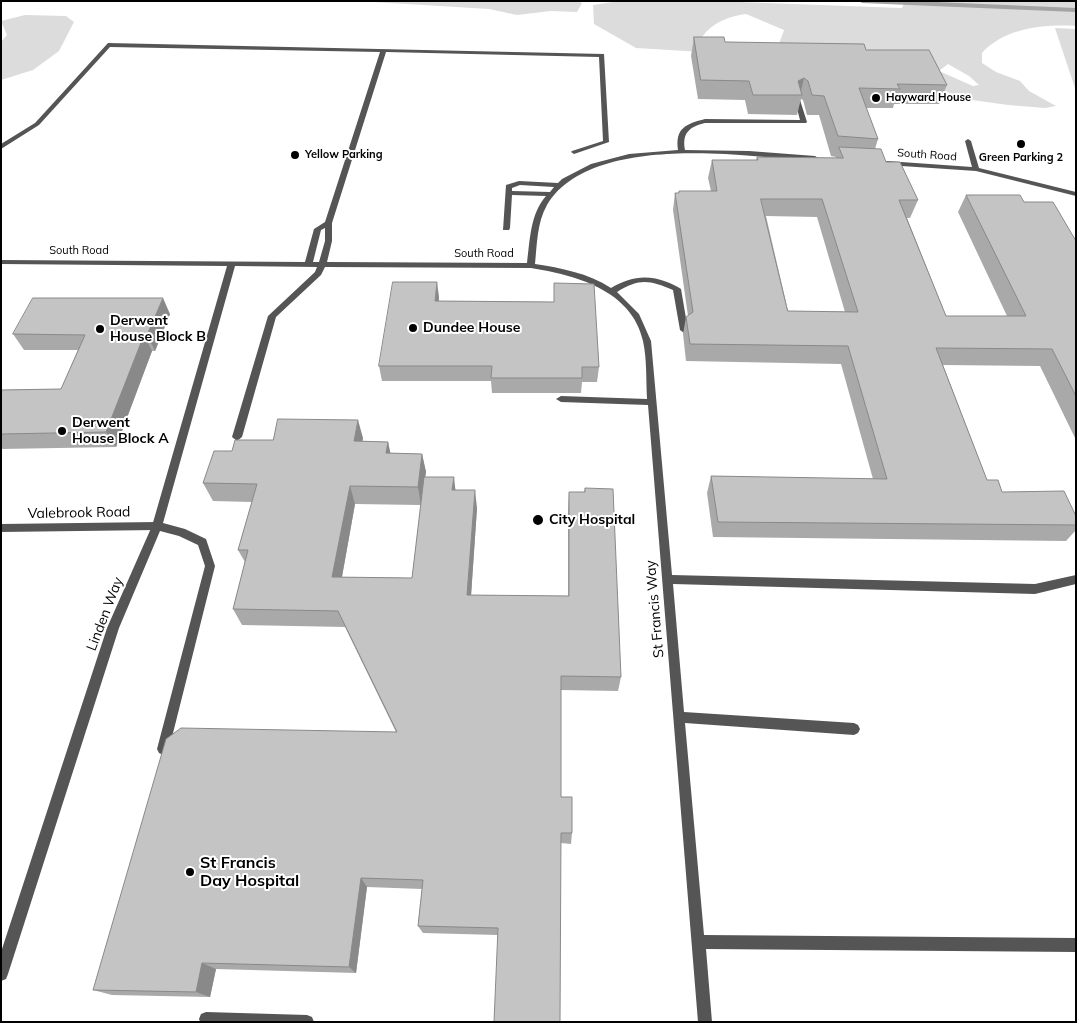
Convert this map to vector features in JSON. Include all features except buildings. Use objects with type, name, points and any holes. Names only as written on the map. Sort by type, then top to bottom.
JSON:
[{"type":"street","points":[[1,148],[37,124],[108,45],[602,55],[606,142],[574,152]]},
{"type":"street","points":[[308,264],[318,229],[328,223],[383,50]]},
{"type":"street","points":[[682,151],[681,136],[684,130],[691,124],[705,121],[804,122],[798,101]]},
{"type":"street","points":[[968,141],[976,169]]},
{"type":"street","name":"South Road","points":[[1,262],[531,266],[537,219],[550,194],[560,185],[591,166],[607,160],[634,155],[682,151],[822,159]]},
{"type":"street","name":"South Road","points":[[879,163],[976,169],[1076,194]]},
{"type":"street","points":[[506,228],[509,187],[519,183],[560,185]]},
{"type":"street","points":[[509,193],[550,194]]},
{"type":"street","points":[[237,437],[272,316],[318,273],[331,229],[328,223]]},
{"type":"street","name":"Linden Way","points":[[1,974],[113,628],[157,526],[232,264]]},
{"type":"street","name":"St Francis Way","points":[[531,266],[560,270],[591,280],[612,291],[636,317],[648,340],[705,1022]]},
{"type":"street","points":[[612,291],[626,282],[640,278],[659,281],[677,289],[684,330]]},
{"type":"street","points":[[561,399],[652,402]]},
{"type":"street","name":"Valebrook Road","points":[[1,528],[157,526],[181,532],[202,542],[210,566],[163,749]]},
{"type":"street","points":[[668,579],[1035,588],[1076,579]]},
{"type":"street","points":[[679,717],[854,729]]},
{"type":"street","points":[[698,942],[1076,945]]},
{"type":"street","points":[[206,1019],[307,1022]]},
{"type":"shaded area","points":[[357,1],[577,1],[582,3],[577,12],[551,11],[517,15],[489,9]]},
{"type":"shaded area","points":[[620,1],[712,1],[902,8],[905,1],[1076,1],[1076,26],[1025,29],[1002,38],[982,53],[982,63],[996,72],[1020,81],[1029,91],[1056,106],[1045,108],[958,98],[937,86],[719,53],[636,48],[594,24],[593,5]],"holes":[[[746,14],[784,30],[779,44],[715,41],[702,37],[721,21],[733,16]],[[948,64],[969,76],[979,85],[973,86],[939,71]]]},
{"type":"shaded area","points":[[25,15],[66,16],[74,22],[59,51],[33,70],[1,80],[1,42],[7,35],[1,21]]},
{"type":"shaded area","points":[[1055,28],[1076,29],[1076,91]]},
{"type":"waterway","points":[[862,1],[1076,10]]},
{"type":"place","name":"Hayward House","points":[[876,98]]},
{"type":"place","name":"Green Parking 2","points":[[1021,144]]},
{"type":"place","name":"Yellow Parking","points":[[295,155]]},
{"type":"place","name":"Dundee House","points":[[413,328]]},
{"type":"place","name":"Derwent House Block B","points":[[100,329]]},
{"type":"place","name":"Derwent House Block A","points":[[62,431]]},
{"type":"place","name":"City Hospital","points":[[538,520]]},
{"type":"place","name":"St Francis Day Hospital","points":[[190,872]]}]
